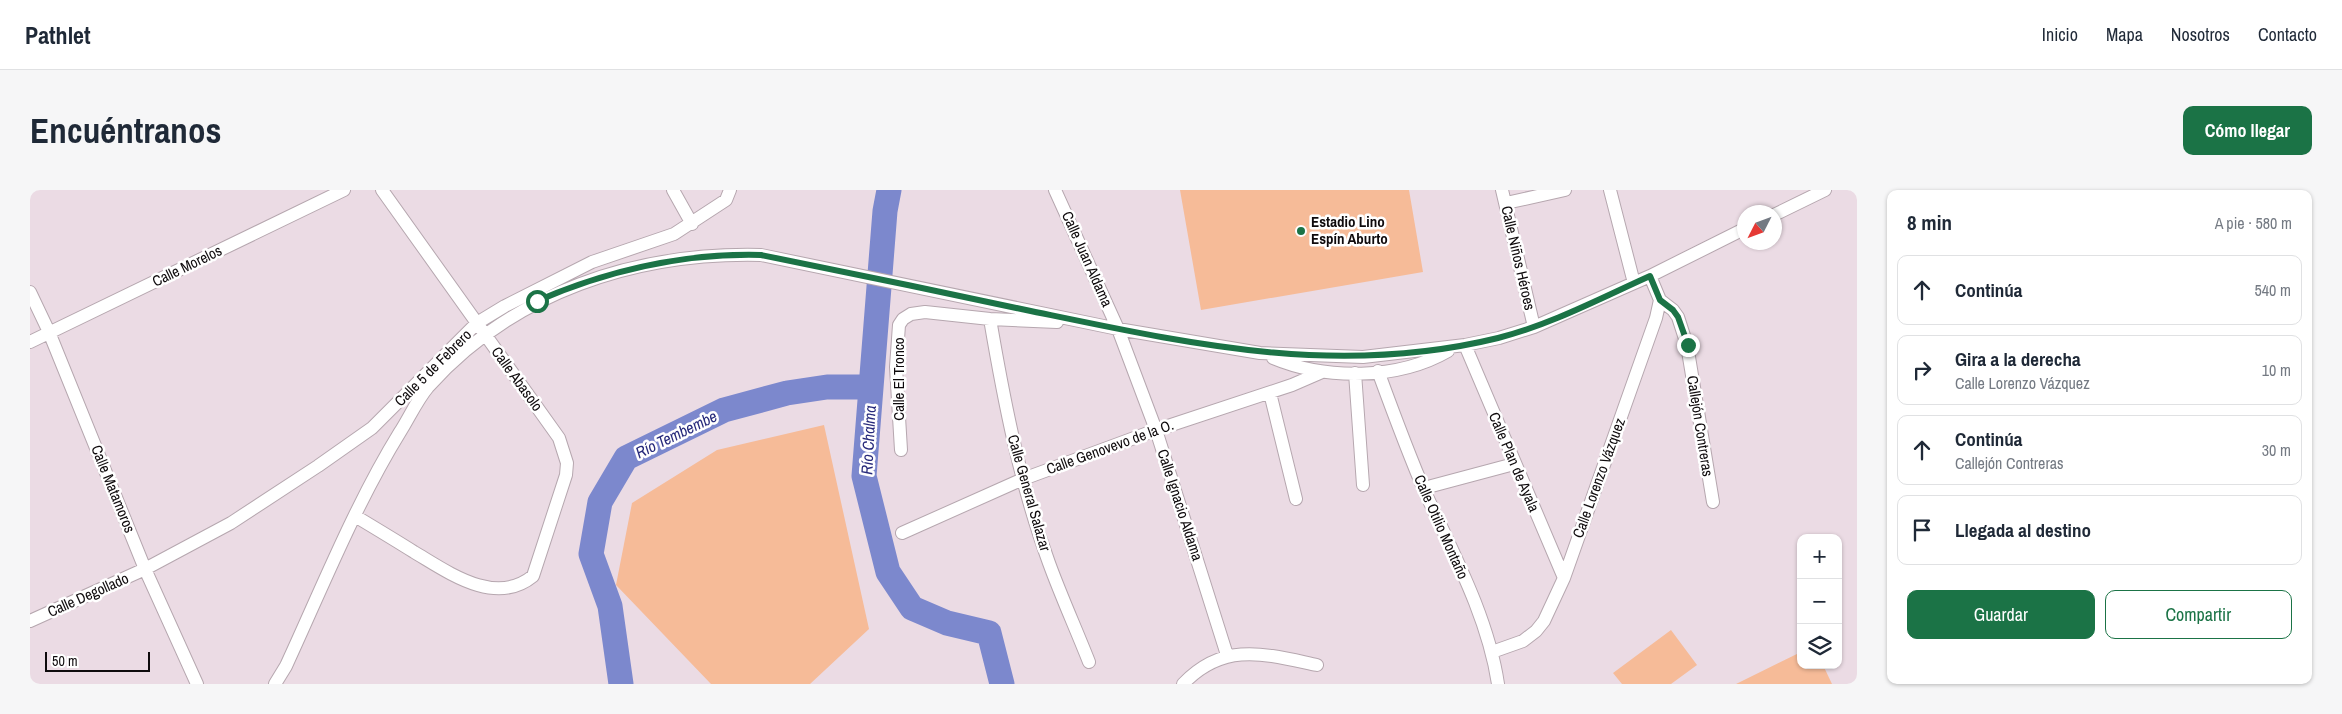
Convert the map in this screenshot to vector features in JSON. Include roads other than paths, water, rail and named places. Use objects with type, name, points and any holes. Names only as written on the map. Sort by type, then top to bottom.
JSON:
[{"type":"street","name":"Calle Morelos","points":[[30,342],[344,190]]},
{"type":"street","name":"Calle Abasolo","points":[[356,516],[456,577],[480,586],[514,586],[525,582],[533,576],[566,476],[564,453],[559,438],[382,190]]},
{"type":"street","points":[[673,190],[692,224]]},
{"type":"street","name":"Calle 5 de Febrero","points":[[145,569],[230,523],[372,428],[424,383],[477,323],[529,293],[592,262],[674,234],[726,200],[730,190]]},
{"type":"street","name":"Calle Juan Aldama","points":[[1055,190],[1118,329]]},
{"type":"street","name":"Calle Niños Héroes","points":[[1502,190],[1534,327]]},
{"type":"street","points":[[1506,203],[1565,190]]},
{"type":"street","points":[[1610,190],[1634,283]]},
{"type":"street","points":[[1782,211],[1825,190]]},
{"type":"street","points":[[275,684],[286,666],[384,458],[424,383],[485,335],[537,301],[564,290],[658,262],[719,254],[761,255],[1118,329],[1260,353],[1363,357],[1461,346],[1499,338],[1534,327],[1650,276],[1737,232]]},
{"type":"street","points":[[1650,276],[1660,300]]},
{"type":"street","name":"Calle Matamoros","points":[[30,292],[49,332],[145,569],[197,684]]},
{"type":"street","name":"Callejón Contreras","points":[[1660,300],[1673,310],[1678,317],[1688,345],[1712,502]]},
{"type":"street","name":"Calle Lorenzo Vázquez","points":[[1492,652],[1523,641],[1536,631],[1544,621],[1564,578],[1656,318],[1660,300]]},
{"type":"street","name":"Calle El Tronco","points":[[901,450],[896,366],[899,325],[903,319],[911,314],[941,313],[990,319]]},
{"type":"street","points":[[990,319],[1087,322]]},
{"type":"street","name":"Calle General Salazar","points":[[990,319],[1004,400],[1023,479],[1048,562],[1090,662]]},
{"type":"street","name":"Calle Ignacio Aldama","points":[[1118,329],[1156,430],[1227,655]]},
{"type":"street","points":[[1260,353],[1291,365],[1322,372],[1355,373],[1378,372],[1427,361],[1461,346]]},
{"type":"street","name":"Calle Plan de Ayala","points":[[1461,346],[1564,578]]},
{"type":"street","name":"Calle Genovevo de la O.","points":[[902,533],[1023,479],[1156,430],[1270,393],[1322,372]]},
{"type":"street","name":"Calle Otilio Montaño","points":[[1378,372],[1424,488],[1478,612],[1492,652],[1498,684]]},
{"type":"street","points":[[1355,373],[1363,485]]},
{"type":"street","points":[[1270,393],[1296,499]]},
{"type":"street","points":[[1424,488],[1514,464]]},
{"type":"street","name":"Calle Degollado","points":[[30,621],[145,569]]},
{"type":"street","points":[[1183,684],[1200,668],[1227,655],[1273,656],[1317,665]]},
{"type":"waterway","name":"Río Chalma","points":[[889,190],[885,211],[864,476],[888,572],[912,608],[947,623],[989,633],[1002,684]]},
{"type":"waterway","name":"Río Tembembe","points":[[621,684],[610,606],[591,554],[600,502],[626,458],[724,410],[787,393],[827,387],[871,387]]},
{"type":"place","name":"Estadio Lino Espín Aburto","points":[[1301,231]]}]
